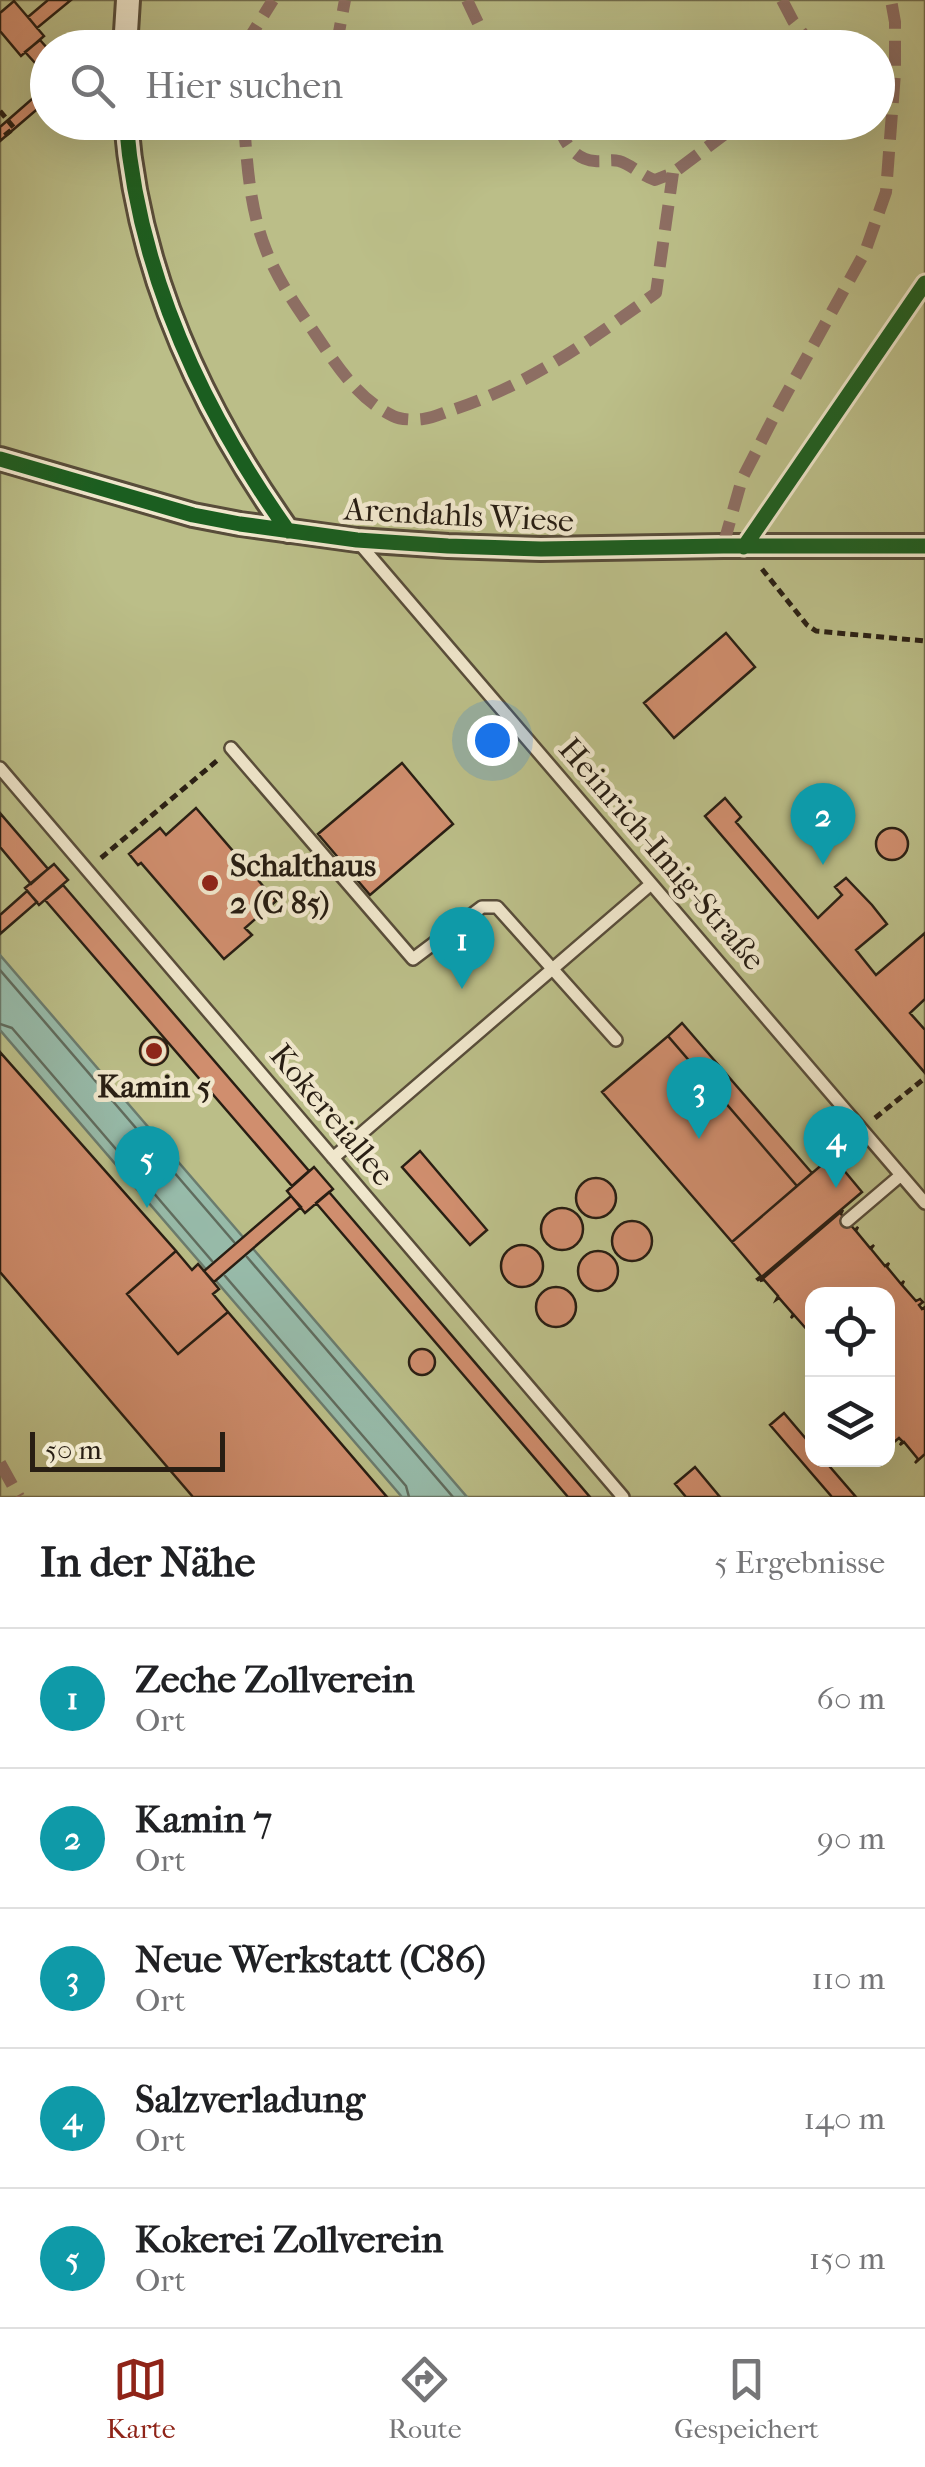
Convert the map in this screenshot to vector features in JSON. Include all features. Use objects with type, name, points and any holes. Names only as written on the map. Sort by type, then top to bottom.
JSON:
[{"type":"street","points":[[126,30],[128,0]]},
{"type":"street","points":[[128,140],[141,220],[188,362],[261,494],[288,532]]},
{"type":"street","name":"Arendahls Wiese","points":[[0,459],[194,515],[356,540],[541,549],[925,546]]},
{"type":"lane","name":"Heinrich-Imig-Straße","points":[[356,540],[925,1204]]},
{"type":"lane","points":[[231,748],[413,959],[482,908],[496,906],[616,1040]]},
{"type":"lane","name":"Kokereiallee","points":[[0,768],[624,1497]]},
{"type":"lane","points":[[333,1158],[651,884]]},
{"type":"lane","points":[[847,1221],[900,1175]]},
{"type":"path","points":[[0,111],[14,128],[0,140]]},
{"type":"path","points":[[744,546],[806,625],[816,631],[925,641]]},
{"type":"path","points":[[87,870],[231,748]]},
{"type":"path","points":[[862,1130],[925,1078]]},
{"type":"green space","points":[[0,0],[925,0],[925,1497],[0,1497]]},
{"type":"water","points":[[0,955],[467,1497],[402,1497],[0,1030]]},
{"type":"building","points":[[48,0],[71,0],[37,28],[28,17]]},
{"type":"building","points":[[14,1],[39,30],[30,30],[30,48],[21,56],[0,31],[0,13]]},
{"type":"building","points":[[30,101],[30,115],[0,141],[0,127]]},
{"type":"building","points":[[726,633],[755,667],[674,738],[644,703]]},
{"type":"building","points":[[402,763],[453,824],[370,895],[318,834]]},
{"type":"building","points":[[725,798],[741,817],[736,822],[818,918],[842,895],[835,887],[846,878],[872,905],[887,924],[856,950],[876,975],[925,933],[925,999],[910,1013],[925,1030],[925,1073],[705,816]]},
{"type":"building","name":"Schalthaus 2 (C 85)","points":[[196,808],[276,901],[245,928],[252,935],[224,959],[129,854],[160,828],[166,835]]},
{"type":"building","points":[[0,813],[48,869],[31,884],[0,847]]},
{"type":"building","points":[[892,828],[903,833],[908,844],[903,855],[892,860],[881,855],[876,844],[881,833]]},
{"type":"building","points":[[54,864],[68,880],[39,905],[25,888]]},
{"type":"building","points":[[63,885],[309,1171],[292,1186],[45,900]]},
{"type":"building","points":[[27,891],[37,902],[0,934],[0,915]]},
{"type":"building","points":[[682,1023],[812,1173],[797,1186],[668,1036]]},
{"type":"building","points":[[668,1036],[797,1186],[732,1242],[602,1092]]},
{"type":"building","name":"Kamin 5","points":[[154,1037],[164,1041],[168,1051],[164,1061],[154,1065],[144,1061],[140,1051],[144,1041]]},
{"type":"building","points":[[0,1052],[176,1251],[127,1294],[178,1354],[228,1312],[387,1497],[193,1497],[0,1272]]},
{"type":"building","points":[[420,1151],[487,1230],[470,1245],[402,1167]]},
{"type":"building","points":[[832,1156],[862,1192],[758,1280],[761,1276],[732,1242]]},
{"type":"building","points":[[314,1167],[333,1189],[305,1213],[287,1191]]},
{"type":"building","points":[[596,1178],[610,1184],[616,1198],[610,1212],[596,1218],[582,1212],[576,1198],[582,1184]]},
{"type":"building","points":[[329,1192],[590,1497],[568,1497],[316,1203]]},
{"type":"building","points":[[291,1196],[301,1207],[214,1282],[204,1271]]},
{"type":"building","points":[[562,1208],[577,1214],[583,1229],[577,1244],[562,1250],[547,1244],[541,1229],[547,1214]]},
{"type":"building","points":[[843,1210],[841,1214],[855,1230],[858,1227],[856,1231],[870,1248],[874,1245],[871,1249],[885,1266],[889,1263],[887,1267],[901,1284],[904,1281],[902,1285],[916,1301],[923,1302],[919,1305],[922,1309],[925,1307],[925,1454],[915,1463],[918,1459],[904,1442],[900,1445],[899,1438],[895,1441],[895,1287],[805,1287],[805,1327],[794,1315],[791,1318],[793,1314],[779,1298],[776,1300],[778,1296],[764,1280],[760,1281]]},
{"type":"building","points":[[632,1221],[646,1227],[652,1241],[646,1255],[632,1261],[618,1255],[612,1241],[618,1227]]},
{"type":"building","points":[[522,1245],[537,1251],[543,1266],[537,1281],[522,1287],[507,1281],[501,1266],[507,1251]]},
{"type":"building","points":[[176,1251],[192,1270],[198,1264],[204,1271],[219,1289],[213,1294],[228,1312],[178,1354],[127,1294]]},
{"type":"building","points":[[598,1251],[612,1257],[618,1271],[612,1285],[598,1291],[584,1285],[578,1271],[584,1257]]},
{"type":"building","points":[[556,1287],[570,1293],[576,1307],[570,1321],[556,1327],[542,1321],[536,1307],[542,1293]]},
{"type":"building","points":[[422,1349],[431,1353],[435,1362],[431,1371],[422,1375],[413,1371],[409,1362],[413,1353]]},
{"type":"building","points":[[784,1413],[805,1438],[805,1466],[770,1425]]},
{"type":"building","points":[[695,1467],[720,1497],[686,1497],[675,1484]]},
{"type":"building","points":[[806,1467],[830,1467],[856,1497],[832,1497]]},
{"type":"marked path","points":[[254,30],[273,0]]},
{"type":"marked path","points":[[339,30],[345,0]]},
{"type":"marked path","points":[[467,0],[481,30]]},
{"type":"marked path","points":[[782,0],[800,30]]},
{"type":"marked path","points":[[891,0],[895,30]]},
{"type":"marked path","points":[[895,30],[895,73]]},
{"type":"marked path","points":[[245,140],[253,203],[276,272],[349,381],[369,401],[404,419],[434,417],[507,388],[583,344],[656,293],[673,173]]},
{"type":"marked path","points":[[565,140],[581,157],[619,161],[655,180],[673,173],[717,140]]},
{"type":"marked path","points":[[723,546],[742,479],[865,252],[886,192],[890,140]]},
{"type":"marked path","points":[[0,1463],[19,1497]]},
{"type":"cycle path","points":[[128,140],[144,232],[179,337],[228,437],[288,531]]},
{"type":"cycle path","points":[[744,547],[925,283]]},
{"type":"cycle path","points":[[0,459],[193,515],[357,540],[541,549],[925,546]]},
{"type":"place","name":"Kamin 7","points":[[823,865]]},
{"type":"place","name":"Schalthaus 2 (C 85)","points":[[210,883]]},
{"type":"place","name":"Zeche Zollverein","points":[[462,989]]},
{"type":"place","name":"Kamin 5","points":[[154,1051]]},
{"type":"place","name":"Neue Werkstatt (C86)","points":[[699,1139]]},
{"type":"place","name":"Salzverladung","points":[[836,1188]]},
{"type":"place","name":"Kokerei Zollverein","points":[[147,1208]]}]
